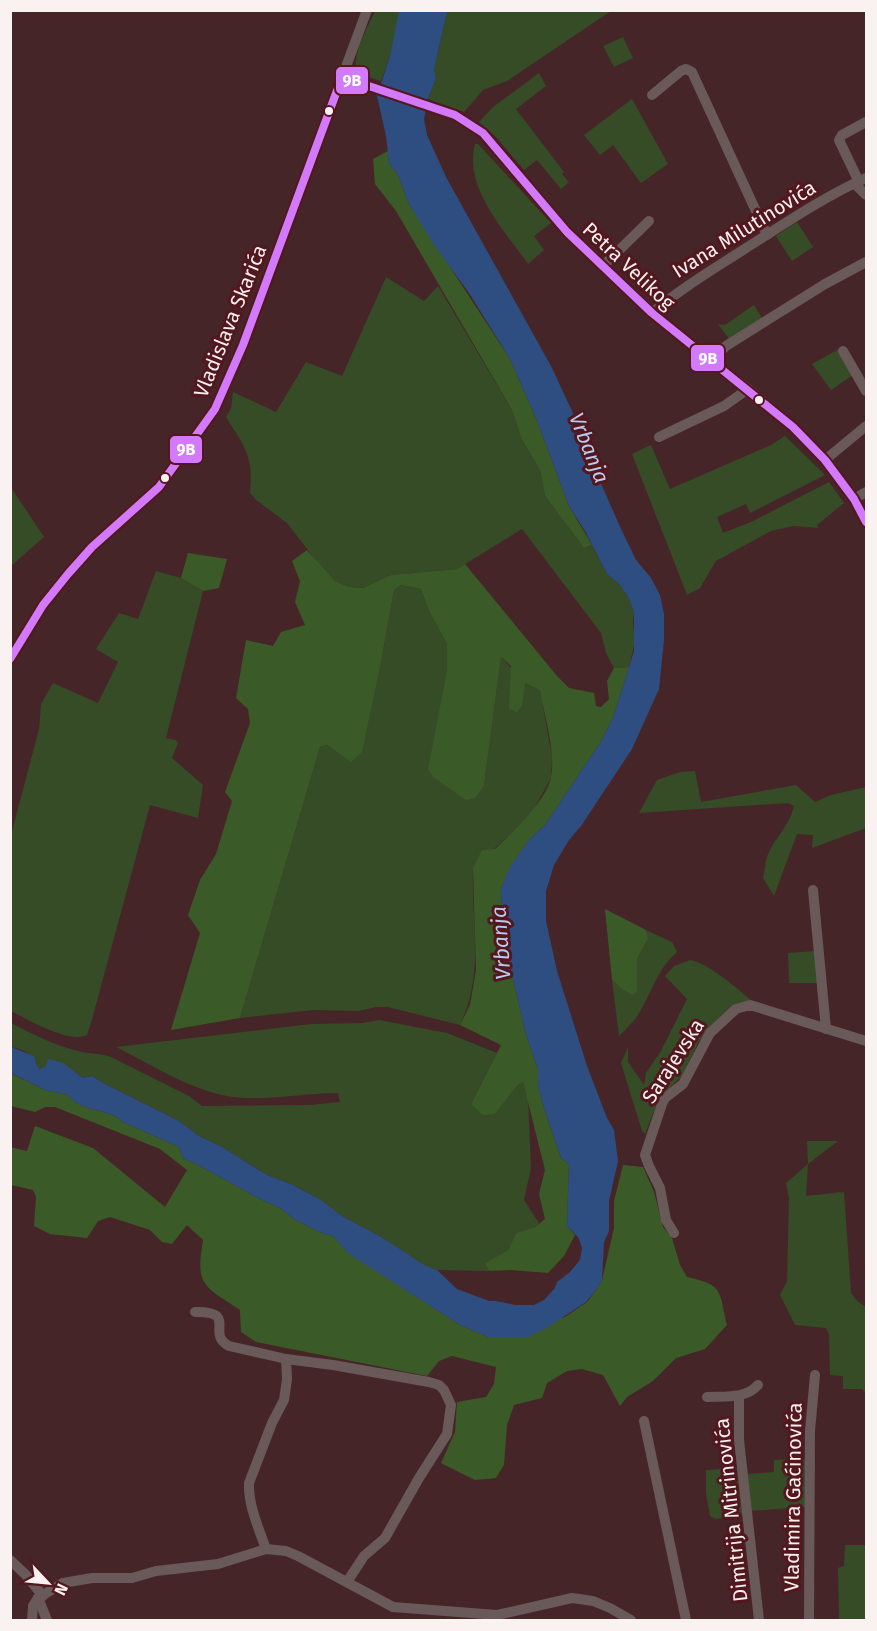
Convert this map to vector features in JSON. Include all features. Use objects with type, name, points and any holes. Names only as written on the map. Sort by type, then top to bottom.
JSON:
[{"type":"street","name":"Vladislava Skarića","points":[[10,660],[43,605],[68,574],[92,547],[159,487],[215,409],[243,345],[367,10]]},
{"type":"street","points":[[652,95],[681,71],[686,69],[692,72],[768,235]]},
{"type":"street","name":"Petra Velikog","points":[[342,77],[462,118],[483,133],[567,232],[652,313],[784,418],[825,460],[854,499],[867,522]]},
{"type":"street","points":[[867,122],[842,135],[839,140],[867,195]]},
{"type":"street","name":"Ivana Milutinovića","points":[[652,313],[670,297],[835,194],[860,181]]},
{"type":"street","points":[[603,266],[649,221]]},
{"type":"street","points":[[711,361],[726,346],[825,284],[867,262]]},
{"type":"street","points":[[843,351],[867,391]]},
{"type":"street","points":[[659,437],[724,406],[748,388]]},
{"type":"street","points":[[825,460],[867,426]]},
{"type":"street","points":[[854,499],[867,492]]},
{"type":"street","points":[[813,890],[826,1029]]},
{"type":"street","name":"Sarajevska","points":[[674,1233],[666,1220],[660,1188],[645,1155],[665,1098],[683,1084],[710,1032],[736,1009],[750,1005],[867,1041]]},
{"type":"street","points":[[195,1312],[215,1314],[219,1320],[220,1336],[225,1344],[286,1359],[429,1382],[444,1390],[451,1405],[447,1434],[385,1538],[364,1556],[347,1582]]},
{"type":"street","points":[[266,1549],[249,1492],[249,1483],[272,1423],[284,1400],[286,1359]]},
{"type":"street","name":"Vladimira Gaćinovića","points":[[809,1620],[810,1431],[814,1375]]},
{"type":"street","name":"Dimitrija Mitrinovića","points":[[707,1397],[739,1396],[758,1385]]},
{"type":"street","name":"Dimitrija Mitrinovića","points":[[739,1396],[739,1440],[759,1620]]},
{"type":"street","points":[[644,1421],[686,1620]]},
{"type":"street","points":[[32,1620],[33,1606],[40,1597],[57,1586],[92,1578],[132,1578],[156,1571],[218,1564],[266,1549],[286,1551],[298,1556],[393,1607],[497,1615],[572,1598],[593,1601],[631,1620]]},
{"type":"street","points":[[10,1560],[26,1575],[40,1597],[48,1620]]},
{"type":"green space","points":[[375,11],[399,11],[400,13],[390,56],[381,81],[358,74],[356,67],[358,50]]},
{"type":"green space","points":[[447,11],[611,11],[507,81],[483,90],[464,112],[428,99],[436,78],[434,69]]},
{"type":"green space","points":[[623,37],[633,58],[614,67],[603,46]]},
{"type":"green space","points":[[539,73],[546,86],[516,109],[564,172],[562,174],[569,182],[561,189],[537,160],[524,170],[495,136],[479,122],[493,107]]},
{"type":"green space","points":[[632,99],[668,164],[641,183],[613,145],[600,155],[584,135]]},
{"type":"green space","points":[[475,144],[478,144],[551,223],[534,236],[544,250],[528,264],[488,208],[480,192],[473,160]]},
{"type":"green space","points":[[388,151],[389,163],[398,175],[409,204],[510,359],[536,418],[569,506],[592,545],[584,548],[545,496],[540,470],[522,440],[512,410],[396,211],[375,184],[373,159]]},
{"type":"green space","points":[[797,222],[813,247],[792,261],[776,236]]},
{"type":"green space","points":[[386,277],[424,301],[438,286],[512,410],[522,440],[540,470],[545,496],[584,548],[592,545],[607,574],[619,584],[629,598],[634,613],[635,641],[629,667],[614,668],[606,653],[601,633],[522,529],[457,569],[391,575],[363,588],[349,587],[335,581],[287,523],[250,493],[249,460],[243,444],[226,417],[231,409],[233,392],[276,412],[306,362],[342,376]]},
{"type":"green space","points":[[754,305],[763,320],[730,340],[718,324],[725,325]]},
{"type":"green space","points":[[839,349],[853,375],[831,390],[812,364]]},
{"type":"green space","points":[[785,436],[825,475],[750,513],[746,504],[717,517],[723,533],[753,521],[829,482],[844,503],[817,525],[818,528],[793,526],[771,531],[716,561],[700,588],[687,595],[632,454],[651,445],[670,489],[771,445]]},
{"type":"green space","points":[[10,486],[44,537],[11,566],[10,566]]},
{"type":"green space","points":[[307,550],[335,581],[349,587],[363,588],[391,575],[457,569],[465,564],[557,676],[569,688],[594,693],[596,706],[601,707],[609,699],[607,681],[614,668],[629,667],[613,718],[600,743],[545,825],[528,841],[510,868],[501,889],[502,933],[506,963],[513,979],[526,1035],[538,1069],[538,1086],[544,1108],[561,1158],[569,1164],[567,1226],[575,1235],[564,1256],[548,1273],[489,1271],[485,1263],[508,1250],[516,1233],[535,1227],[545,1219],[539,1194],[545,1170],[523,1082],[495,1114],[483,1115],[471,1104],[501,1045],[460,1025],[470,1005],[476,970],[473,868],[482,850],[495,849],[528,816],[543,796],[551,777],[552,767],[549,734],[540,690],[525,683],[522,706],[517,712],[509,709],[511,666],[501,657],[484,786],[475,798],[466,800],[433,777],[428,769],[447,671],[447,644],[429,611],[421,589],[401,585],[394,590],[362,752],[351,762],[327,745],[320,747],[240,1018],[171,1030],[200,933],[188,915],[200,880],[216,854],[232,801],[225,792],[250,723],[248,709],[236,698],[246,640],[273,646],[281,632],[305,625],[295,602],[300,581],[292,561]]},
{"type":"green space","points":[[188,553],[227,559],[219,588],[203,591],[181,578]]},
{"type":"green space","points":[[156,571],[181,578],[203,591],[166,738],[176,740],[178,743],[172,758],[203,785],[198,818],[150,805],[87,1035],[70,1036],[49,1030],[11,1011],[11,835],[39,729],[41,704],[53,683],[98,703],[118,662],[96,649],[119,613],[138,619]]},
{"type":"green space","points":[[401,585],[421,589],[429,611],[447,644],[447,671],[484,786],[501,657],[525,683],[540,689],[552,757],[551,778],[534,809],[517,828],[473,868],[475,967],[468,1005],[460,1025],[388,1007],[359,1011],[313,1010],[240,1018],[320,747],[327,745],[351,761],[382,657],[394,590]]},
{"type":"green space","points":[[695,771],[701,802],[796,785],[815,802],[831,795],[866,787],[866,828],[812,848],[813,835],[797,834],[774,896],[763,878],[766,860],[794,806],[788,803],[639,813],[657,780],[680,772]]},
{"type":"green space","points":[[605,909],[646,930],[648,939],[637,959],[637,992],[633,995],[612,980]]},
{"type":"green space","points":[[646,930],[672,942],[677,952],[659,975],[636,1018],[619,1036],[612,980],[623,990],[633,994],[637,992],[637,959],[648,939]]},
{"type":"green space","points":[[816,951],[818,983],[789,983],[788,953]]},
{"type":"green space","points":[[690,960],[714,971],[751,1000],[739,1003],[698,1043],[682,1076],[659,1098],[645,1134],[642,1131],[621,1063],[628,1047],[628,1062],[644,1085],[646,1073],[661,1051],[687,999],[665,976],[674,966]]},
{"type":"green space","points":[[379,1020],[447,1033],[497,1053],[471,1104],[495,1114],[523,1082],[528,1098],[531,1168],[524,1200],[539,1223],[535,1227],[516,1233],[508,1250],[485,1263],[489,1271],[437,1270],[424,1266],[383,1238],[342,1216],[321,1200],[291,1184],[267,1175],[222,1147],[199,1136],[179,1121],[92,1076],[83,1078],[71,1069],[47,1066],[40,1069],[31,1055],[11,1047],[11,1023],[60,1046],[111,1057],[189,1096],[202,1106],[311,1105],[340,1102],[338,1093],[265,1098],[222,1095],[182,1081],[116,1047],[311,1024],[362,1023]]},
{"type":"green space","points":[[10,1073],[45,1090],[68,1095],[80,1105],[111,1114],[123,1122],[179,1147],[183,1158],[280,1208],[294,1219],[319,1232],[333,1236],[350,1254],[460,1325],[488,1337],[565,1317],[587,1302],[602,1280],[614,1228],[614,1201],[623,1165],[643,1167],[654,1192],[663,1227],[672,1238],[680,1265],[687,1277],[708,1283],[718,1291],[727,1325],[705,1349],[676,1358],[653,1381],[627,1397],[620,1406],[603,1375],[582,1369],[567,1371],[547,1383],[542,1398],[514,1405],[507,1425],[504,1465],[496,1478],[475,1480],[441,1463],[455,1432],[457,1402],[486,1397],[494,1384],[496,1367],[452,1356],[439,1361],[427,1376],[256,1342],[241,1332],[240,1310],[205,1283],[200,1267],[203,1240],[187,1225],[172,1244],[162,1242],[150,1230],[110,1217],[98,1221],[87,1238],[50,1234],[34,1226],[36,1197],[33,1190],[11,1185],[10,1147],[27,1151],[35,1126],[93,1148],[165,1207],[187,1170],[160,1149],[55,1107],[45,1107],[35,1112],[11,1106]]},
{"type":"green space","points":[[807,1141],[838,1141],[808,1164]]},
{"type":"green space","points":[[808,1164],[806,1196],[844,1192],[851,1293],[866,1307],[866,1393],[862,1389],[843,1389],[843,1376],[830,1375],[829,1334],[826,1328],[795,1325],[780,1295],[787,1281],[789,1198],[786,1183]]},
{"type":"green space","points":[[806,1459],[805,1507],[751,1511],[747,1474],[774,1472],[774,1460]]},
{"type":"green space","points":[[740,1468],[745,1515],[715,1519],[710,1516],[706,1493],[706,1470]]},
{"type":"green space","points":[[845,1545],[866,1545],[866,1620],[839,1620],[838,1568],[844,1566]]},
{"type":"water","points":[[399,11],[447,11],[434,69],[436,78],[424,119],[427,135],[446,177],[552,368],[578,424],[621,529],[636,560],[651,578],[660,595],[664,614],[659,689],[632,749],[581,826],[569,840],[554,865],[546,891],[546,921],[557,971],[587,1066],[614,1130],[618,1161],[609,1201],[609,1231],[604,1242],[602,1280],[586,1302],[529,1337],[488,1337],[460,1325],[349,1254],[333,1236],[319,1232],[294,1219],[280,1208],[183,1158],[179,1147],[123,1122],[111,1114],[80,1105],[68,1095],[45,1090],[11,1073],[11,1047],[34,1056],[40,1069],[46,1066],[48,1059],[63,1063],[83,1078],[92,1076],[179,1121],[199,1136],[222,1147],[267,1175],[291,1184],[321,1200],[342,1216],[383,1238],[424,1265],[437,1270],[457,1289],[489,1301],[534,1305],[544,1300],[555,1288],[557,1282],[580,1260],[582,1248],[580,1242],[567,1226],[569,1164],[561,1158],[544,1108],[538,1086],[538,1069],[526,1035],[513,979],[506,963],[502,933],[501,889],[510,867],[528,841],[545,825],[600,743],[613,718],[634,651],[634,613],[629,598],[619,584],[607,574],[569,506],[536,418],[510,359],[469,293],[434,245],[409,204],[398,175],[389,163],[386,136],[377,96],[390,56]]},
{"type":"transit line","name":"9B","points":[[10,659],[43,605],[68,574],[92,547],[159,487],[215,409],[243,345],[342,77],[455,115],[483,133],[567,232],[652,313],[793,427],[825,460],[854,499],[866,522]]},
{"type":"water label","name":"Vrbanja","points":[[589,448]]},
{"type":"water label","name":"Vrbanja","points":[[501,943]]}]
